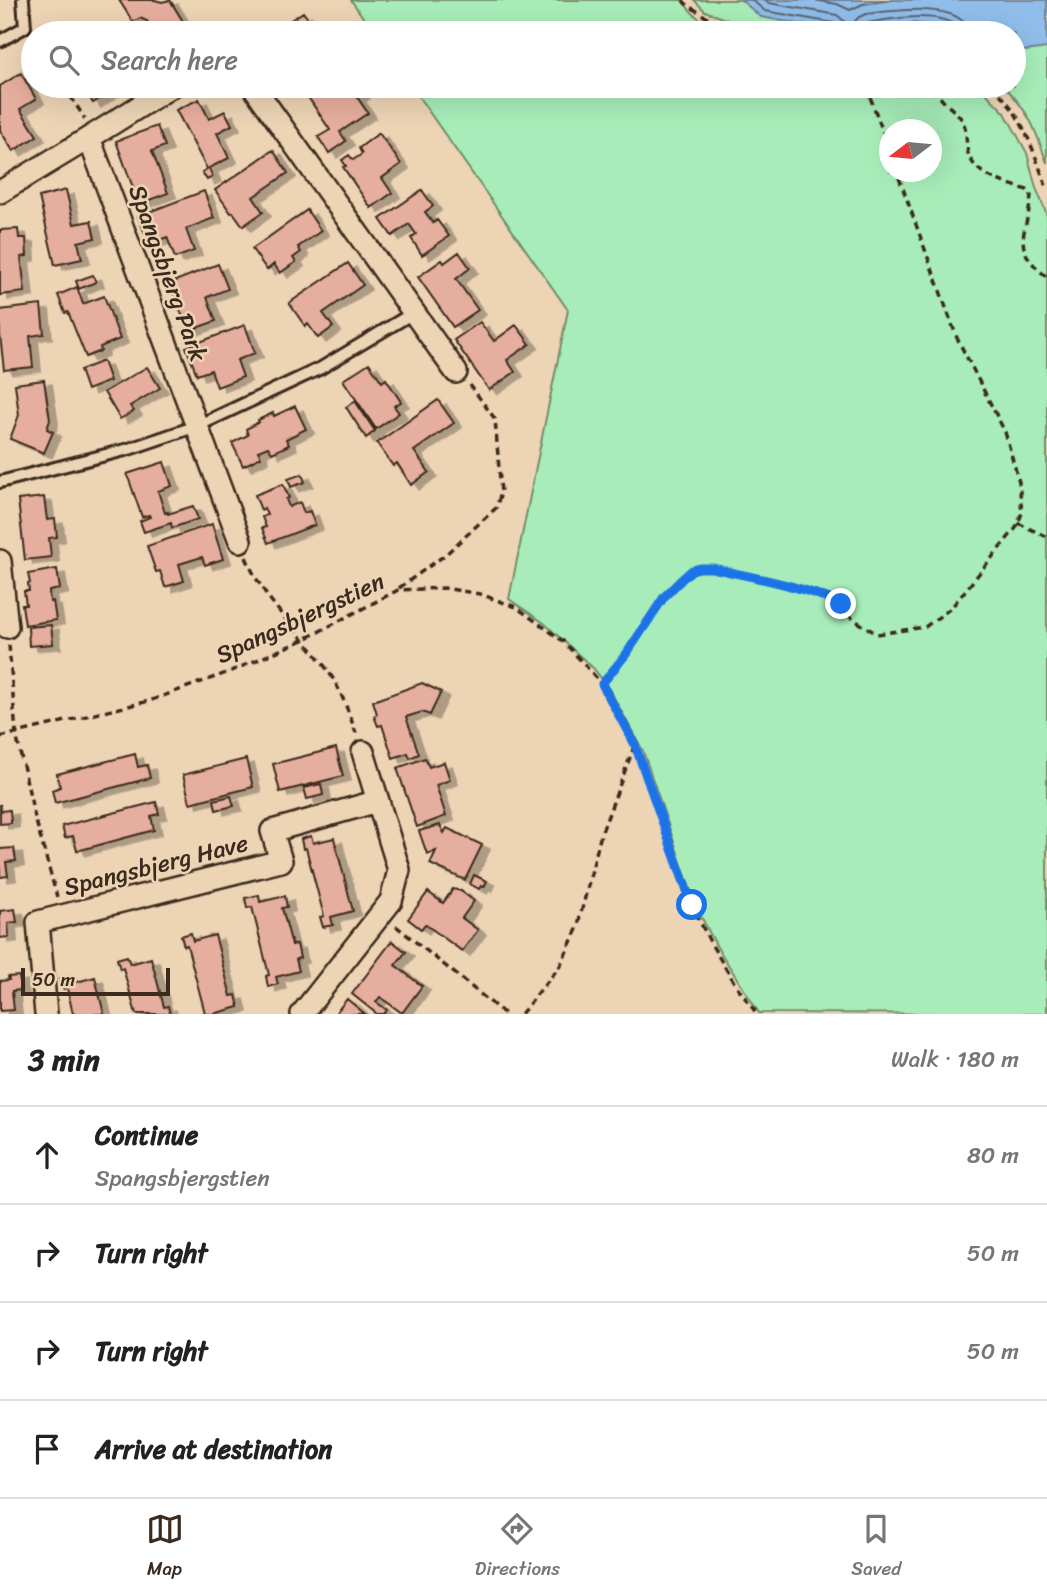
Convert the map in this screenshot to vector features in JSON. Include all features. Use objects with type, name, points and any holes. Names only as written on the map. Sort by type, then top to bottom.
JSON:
[{"type":"street","points":[[0,192],[153,98]]},
{"type":"street","points":[[261,98],[456,372]]},
{"type":"street","name":"Spangsbjerg Park","points":[[92,137],[240,541]]},
{"type":"street","points":[[0,561],[7,628]]},
{"type":"street","points":[[302,1014],[391,901],[399,870],[363,752]]},
{"type":"street","name":"Spangsbjerg Have","points":[[46,1014],[38,922],[281,861],[272,831],[378,801]]},
{"type":"lane","points":[[23,0],[25,21]]},
{"type":"lane","points":[[0,41],[21,28]]},
{"type":"lane","points":[[0,482],[129,449],[197,426],[321,368],[413,313]]},
{"type":"path","points":[[683,0],[712,21]]},
{"type":"path","points":[[71,98],[92,137]]},
{"type":"path","points":[[870,98],[879,121]]},
{"type":"path","points":[[940,98],[964,123],[967,152],[977,168],[987,176],[1027,190],[1031,194],[1023,234],[1024,247],[1034,266],[1047,277]]},
{"type":"path","points":[[1003,98],[1028,134],[1047,189]]},
{"type":"path","points":[[602,684],[627,653],[664,597],[692,570],[712,568],[790,585],[841,604],[853,619],[877,634],[925,627],[951,608],[1016,528],[1022,513],[1019,482],[1005,432],[957,338],[901,182]]},
{"type":"path","points":[[398,590],[445,555],[496,508],[501,493],[495,419],[465,379],[456,372]]},
{"type":"path","points":[[1018,523],[1047,537]]},
{"type":"path","points":[[240,541],[253,574],[266,596],[328,670],[345,702],[363,752]]},
{"type":"path","name":"Spangsbjergstien","points":[[0,737],[149,701],[229,672],[303,640],[398,590],[444,588],[480,594],[516,607],[563,641],[602,684],[635,745],[692,905],[710,942],[757,1014]]},
{"type":"path","points":[[7,628],[16,734],[34,814],[63,916]]},
{"type":"path","points":[[521,1014],[560,967],[577,929],[601,834],[635,745]]},
{"type":"path","points":[[381,914],[505,1014]]},
{"type":"green space","points":[[351,0],[682,0],[702,21],[366,21]]},
{"type":"green space","points":[[694,0],[1047,0],[1047,163],[1031,122],[1015,98],[1026,98],[1026,21],[730,21],[705,11]]},
{"type":"green space","points":[[419,98],[991,98],[1005,113],[1027,153],[1036,188],[1047,215],[1047,1014],[759,1013],[717,947],[696,907],[643,751],[608,687],[594,669],[544,623],[509,599],[568,310]]},
{"type":"water","points":[[741,0],[1047,0],[1047,48],[1026,51],[1026,21],[783,21],[761,17]]},
{"type":"building","points":[[119,0],[170,0],[183,21],[147,21],[140,18],[132,21]]},
{"type":"building","points":[[303,12],[310,21],[289,21]]},
{"type":"building","points":[[21,73],[21,98],[36,99],[20,109],[37,136],[13,151],[0,130],[0,86]]},
{"type":"building","points":[[309,98],[358,98],[368,113],[340,132],[346,141],[329,153],[318,137],[330,130]]},
{"type":"building","points":[[199,99],[209,119],[225,111],[232,125],[217,133],[229,158],[209,168],[213,177],[207,180],[202,172],[207,169],[176,110]]},
{"type":"building","points":[[157,126],[165,146],[152,151],[168,193],[139,204],[116,141]]},
{"type":"building","points":[[379,133],[401,164],[382,178],[392,193],[371,208],[343,167],[346,166],[342,160],[349,155],[353,160],[362,154],[359,148]]},
{"type":"building","points":[[273,150],[288,173],[253,197],[263,212],[243,226],[215,190]]},
{"type":"building","points":[[66,190],[74,224],[91,221],[95,238],[78,242],[82,259],[55,265],[39,197]]},
{"type":"building","points":[[422,190],[433,206],[425,212],[433,223],[437,220],[449,236],[422,255],[411,238],[416,234],[409,224],[392,236],[380,219]]},
{"type":"building","points":[[204,191],[214,218],[186,229],[194,251],[175,258],[167,237],[149,244],[138,216]]},
{"type":"building","points":[[307,210],[321,231],[298,247],[301,252],[293,258],[296,262],[280,273],[274,264],[267,270],[252,249]]},
{"type":"building","points":[[18,229],[19,238],[26,238],[27,256],[21,257],[25,292],[0,295],[0,230]]},
{"type":"building","points":[[459,252],[470,268],[456,279],[478,310],[453,327],[418,277]]},
{"type":"building","points":[[348,263],[363,285],[323,313],[333,327],[318,338],[308,324],[305,326],[289,303]]},
{"type":"building","points":[[218,264],[228,289],[207,297],[216,321],[188,331],[170,283]]},
{"type":"building","points":[[93,275],[96,282],[79,289],[76,281]]},
{"type":"building","points":[[77,287],[83,304],[104,296],[120,339],[100,347],[101,351],[86,357],[68,312],[65,313],[58,295]]},
{"type":"building","points":[[41,305],[44,334],[30,336],[33,367],[4,370],[0,310]]},
{"type":"building","points":[[480,322],[494,341],[516,325],[530,344],[507,360],[515,372],[489,390],[454,340]]},
{"type":"building","points":[[245,325],[255,353],[237,360],[243,377],[217,387],[211,370],[197,375],[186,347]]},
{"type":"building","points":[[103,361],[110,381],[87,390],[80,370]]},
{"type":"building","points":[[369,363],[382,382],[386,379],[401,402],[394,406],[399,413],[376,429],[343,380]]},
{"type":"building","points":[[147,367],[160,388],[130,406],[134,411],[120,419],[104,392]]},
{"type":"building","points":[[44,380],[50,420],[47,429],[53,432],[44,453],[10,439],[19,415],[15,384]]},
{"type":"building","points":[[438,400],[454,423],[414,451],[429,472],[411,485],[397,463],[393,466],[377,443]]},
{"type":"building","points":[[355,401],[375,431],[366,438],[346,407]]},
{"type":"building","points":[[295,406],[306,429],[286,439],[289,445],[272,453],[268,447],[258,451],[261,457],[243,466],[232,443],[248,435],[246,429],[259,422],[258,420]]},
{"type":"building","points":[[164,462],[172,486],[158,491],[165,513],[193,506],[198,519],[172,528],[171,523],[144,532],[140,521],[150,517],[142,517],[127,474]]},
{"type":"building","points":[[302,474],[305,482],[291,487],[288,479]]},
{"type":"building","points":[[283,484],[289,498],[286,499],[289,507],[300,502],[304,513],[310,511],[315,525],[268,543],[262,528],[266,527],[262,517],[267,515],[264,508],[261,510],[255,495]]},
{"type":"building","points":[[44,497],[47,520],[55,519],[57,537],[49,538],[51,557],[25,560],[18,500]]},
{"type":"building","points":[[212,524],[223,559],[205,565],[202,557],[179,564],[184,581],[165,587],[160,571],[156,572],[147,546]]},
{"type":"building","points":[[57,569],[60,589],[49,591],[56,620],[25,625],[22,605],[26,605],[24,591],[29,591],[28,574]]},
{"type":"building","points":[[51,625],[53,644],[29,646],[28,627]]},
{"type":"building","points":[[422,683],[441,692],[430,715],[422,712],[406,717],[419,754],[410,758],[408,753],[393,758],[382,725],[378,726],[374,716],[377,714],[373,701]]},
{"type":"building","points":[[336,748],[343,776],[280,792],[273,764]]},
{"type":"building","points":[[135,754],[138,767],[147,765],[150,778],[55,803],[52,790],[60,787],[57,774]]},
{"type":"building","points":[[425,758],[429,767],[444,762],[450,780],[436,785],[446,816],[417,827],[397,768]]},
{"type":"building","points":[[246,759],[253,787],[190,803],[183,775]]},
{"type":"building","points":[[321,784],[323,795],[307,799],[304,788]]},
{"type":"building","points":[[231,796],[234,806],[216,810],[214,800]]},
{"type":"building","points":[[156,802],[159,814],[151,816],[154,830],[77,851],[73,836],[65,838],[62,826]]},
{"type":"building","points":[[0,804],[1,811],[10,810],[11,823],[0,824]]},
{"type":"building","points":[[440,825],[444,833],[447,828],[482,845],[465,880],[430,864],[436,851],[427,854],[419,831]]},
{"type":"building","points":[[311,836],[313,843],[334,838],[353,911],[331,917],[333,925],[323,927],[320,917],[324,916],[306,848],[303,849],[301,839]]},
{"type":"building","points":[[14,848],[16,861],[6,862],[8,876],[0,877],[0,849]]},
{"type":"building","points":[[474,875],[487,881],[484,887],[479,889],[470,884]]},
{"type":"building","points":[[453,889],[461,891],[474,901],[462,918],[478,930],[462,951],[425,924],[421,929],[408,919],[428,892],[443,903]]},
{"type":"building","points":[[259,895],[260,902],[285,896],[287,907],[282,908],[292,945],[297,944],[300,958],[296,959],[299,971],[276,977],[278,984],[268,987],[266,976],[269,975],[252,907],[247,908],[245,898]]},
{"type":"building","points":[[15,909],[17,922],[8,923],[9,937],[0,938],[0,911]]},
{"type":"building","points":[[191,933],[193,941],[215,935],[231,996],[236,995],[239,1007],[202,1014],[205,1013],[187,945],[184,946],[181,936]]},
{"type":"building","points":[[392,941],[406,952],[395,965],[422,986],[402,1013],[380,997],[376,1002],[387,1010],[384,1014],[377,1014],[352,994]]},
{"type":"building","points":[[127,956],[130,964],[151,958],[164,1007],[168,1006],[170,1014],[136,1014],[123,968],[120,969],[117,959]]},
{"type":"building","points":[[19,976],[21,990],[12,991],[14,1010],[0,1011],[0,981]]},
{"type":"building","points":[[71,976],[73,983],[95,977],[104,1014],[73,1014],[67,988],[63,989],[60,978]]},
{"type":"building","points":[[347,999],[365,1014],[335,1014]]},
{"type":"route","points":[[692,905],[635,745],[602,684],[627,653],[664,597],[692,570],[712,568],[790,585],[841,604]]}]
